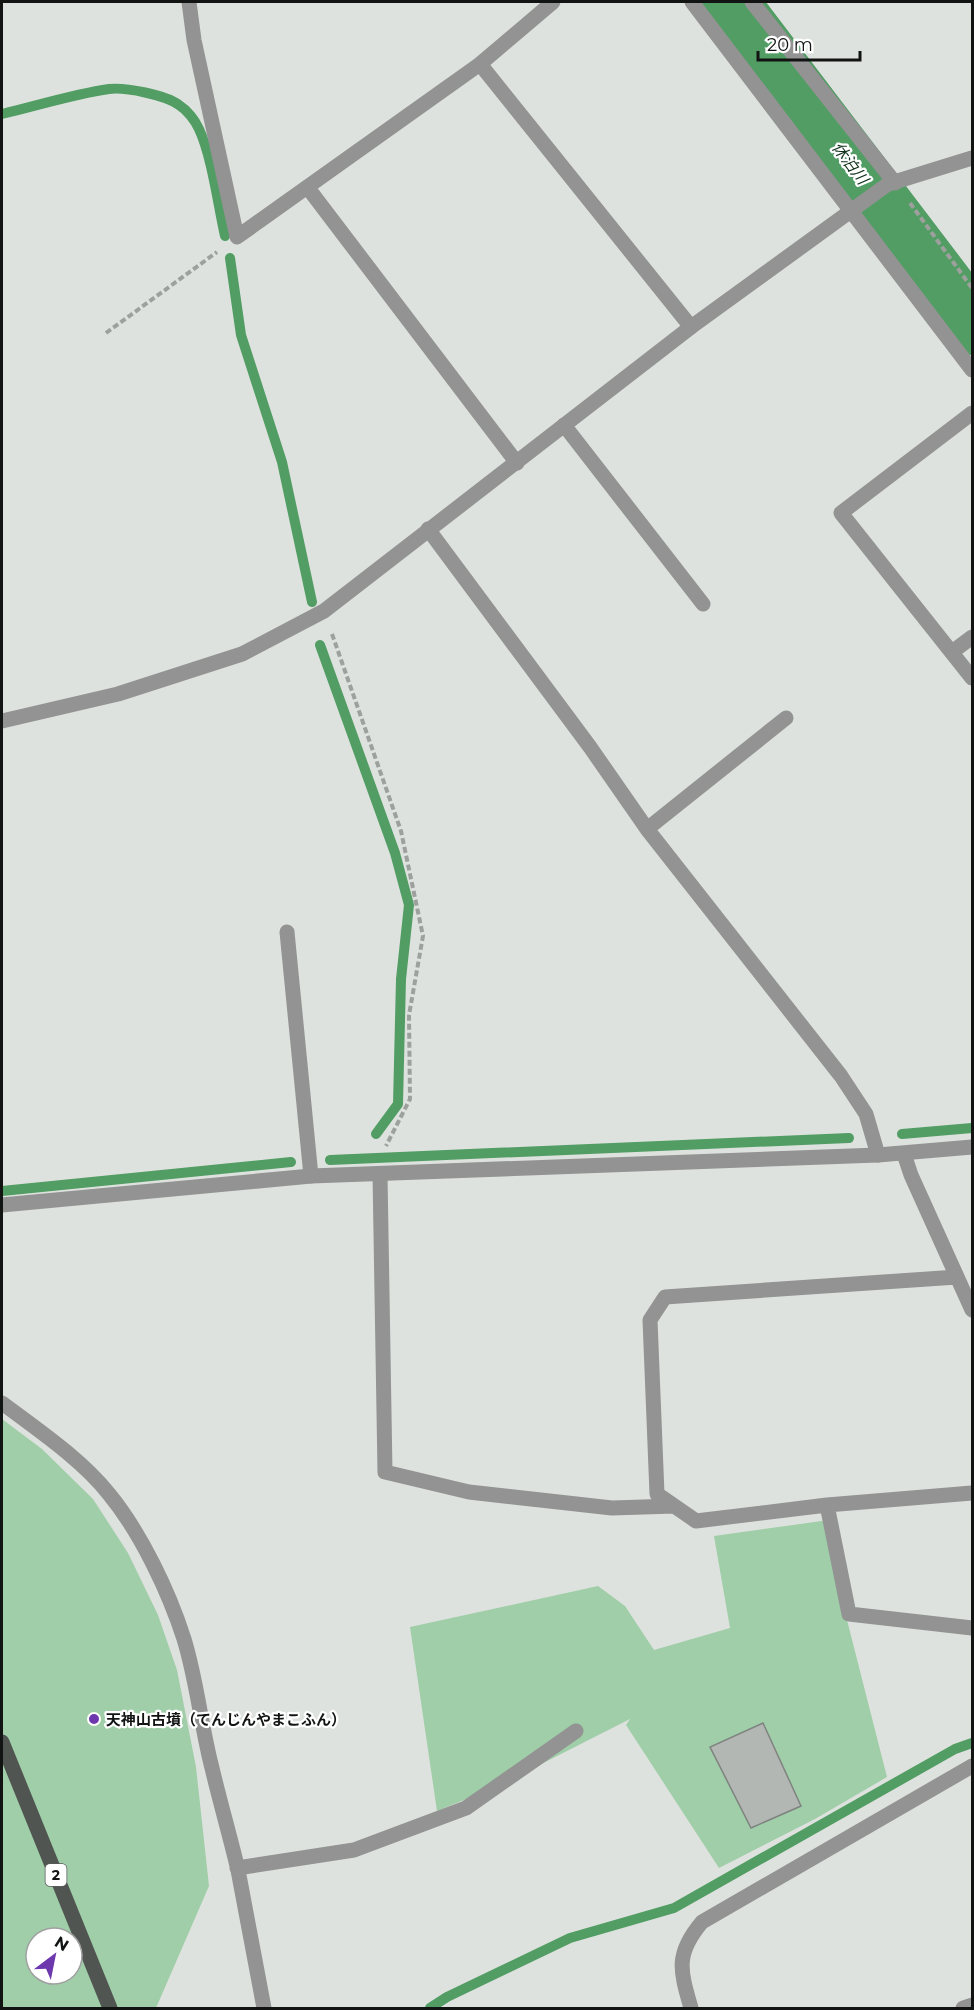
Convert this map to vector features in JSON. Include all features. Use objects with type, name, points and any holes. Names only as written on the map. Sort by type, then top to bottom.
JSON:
[{"type":"main road","name":"2","points":[[2,1742],[110,2008]]},
{"type":"street","points":[[189,2],[194,40],[237,237],[480,63],[553,2]]},
{"type":"street","points":[[692,2],[855,207],[972,370]]},
{"type":"street","points":[[752,2],[891,183]]},
{"type":"street","points":[[480,63],[691,327]]},
{"type":"street","points":[[2,721],[118,694],[242,654],[324,611],[691,327],[855,207],[891,183],[972,159]]},
{"type":"street","points":[[308,188],[517,463]]},
{"type":"street","points":[[972,413],[841,513],[972,678]]},
{"type":"street","points":[[564,424],[703,604]]},
{"type":"street","points":[[428,529],[590,747],[647,829],[841,1076],[866,1114],[878,1155]]},
{"type":"street","points":[[952,652],[972,637]]},
{"type":"street","points":[[647,829],[786,718]]},
{"type":"street","points":[[287,932],[311,1176]]},
{"type":"street","points":[[2,1205],[311,1176],[904,1154],[972,1148]]},
{"type":"street","points":[[904,1154],[911,1175],[972,1310]]},
{"type":"street","points":[[381,1174],[385,1472],[469,1492],[612,1508],[674,1506]]},
{"type":"street","points":[[957,1277],[665,1297],[650,1320],[657,1494],[696,1521],[827,1505],[972,1493]]},
{"type":"street","points":[[2,1403],[57,1445],[109,1493],[154,1566],[169,1599],[184,1640],[211,1766],[237,1868],[264,2008]]},
{"type":"street","points":[[827,1505],[849,1614],[972,1628]]},
{"type":"street","points":[[237,1868],[354,1850],[466,1808],[576,1731]]},
{"type":"street","points":[[691,2008],[684,1983],[682,1957],[688,1938],[702,1922],[972,1766]]},
{"type":"street","points":[[963,2008],[972,2005]]},
{"type":"path","points":[[891,183],[972,288]]},
{"type":"path","points":[[106,333],[237,237]]},
{"type":"path","points":[[324,611],[401,831],[423,936],[409,1015],[410,1099],[386,1146]]},
{"type":"green space","name":"天神山古墳（てんじんやまこふん）","points":[[2,1419],[42,1449],[93,1499],[128,1553],[158,1615],[177,1670],[196,1767],[209,1886],[156,2008],[2,2008]]},
{"type":"green space","points":[[836,1519],[847,1620],[887,1777],[815,1819],[719,1868],[626,1725],[630,1719],[498,1786],[437,1811],[410,1627],[598,1586],[625,1606],[654,1650],[730,1628],[714,1536]]},
{"type":"building","points":[[763,1723],[801,1806],[751,1828],[710,1747]]},
{"type":"waterway","name":"休泊川","points":[[727,2],[972,324]]},
{"type":"waterway","points":[[2,114],[109,89],[145,92],[173,101],[190,116],[204,140],[225,236]]},
{"type":"waterway","points":[[230,258],[241,335],[282,462],[312,602]]},
{"type":"waterway","points":[[320,645],[395,853],[409,905],[401,979],[398,1104],[376,1134]]},
{"type":"waterway","points":[[902,1134],[972,1128]]},
{"type":"waterway","points":[[330,1160],[849,1138]]},
{"type":"waterway","points":[[2,1191],[291,1162]]},
{"type":"waterway","points":[[430,2008],[447,1997],[570,1938],[674,1908],[955,1749],[972,1743]]},
{"type":"place","name":"天神山古墳（てんじんやまこふん）","points":[[94,1719]]}]
